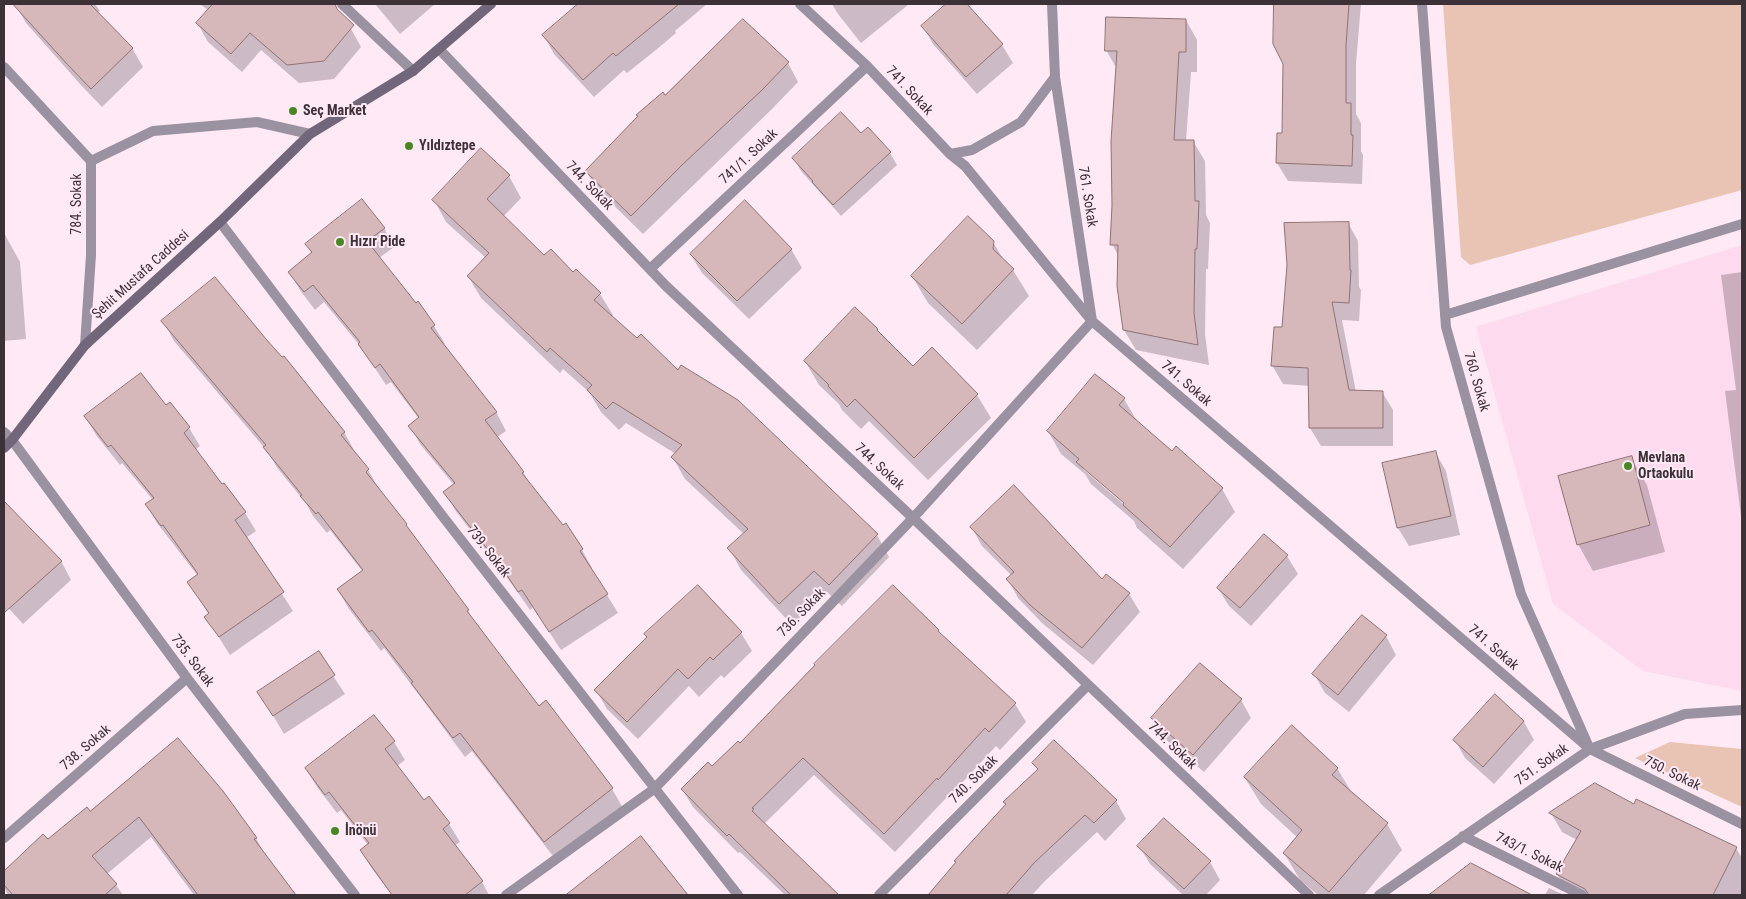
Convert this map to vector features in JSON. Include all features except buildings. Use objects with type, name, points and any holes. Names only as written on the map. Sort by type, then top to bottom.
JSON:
[{"type":"street","points":[[342,4],[414,71]]},
{"type":"street","name":"Şehit Mustafa Caddesi","points":[[4,448],[85,345],[220,222],[310,134],[414,71],[491,4]]},
{"type":"street","name":"741. Sokak","points":[[800,4],[867,66],[950,154],[965,166],[1092,321],[1590,749]]},
{"type":"street","name":"761. Sokak","points":[[1052,4],[1055,77],[1092,321]]},
{"type":"street","name":"760. Sokak","points":[[1422,4],[1446,326],[1521,594],[1590,749]]},
{"type":"street","name":"744. Sokak","points":[[440,50],[650,269],[1309,895]]},
{"type":"street","name":"741/1. Sokak","points":[[650,269],[867,66]]},
{"type":"street","name":"784. Sokak","points":[[4,67],[92,161],[91,255],[85,345]]},
{"type":"street","points":[[950,154],[972,150],[1021,122],[1055,77]]},
{"type":"street","points":[[92,161],[152,131],[257,122],[310,134]]},
{"type":"street","name":"739. Sokak","points":[[220,222],[444,518],[738,895]]},
{"type":"street","points":[[1445,315],[1742,224]]},
{"type":"street","name":"736. Sokak","points":[[506,895],[654,789],[913,518],[1092,321]]},
{"type":"street","name":"735. Sokak","points":[[4,432],[12,440],[187,678],[356,895]]},
{"type":"street","name":"738. Sokak","points":[[4,838],[187,678]]},
{"type":"street","name":"740. Sokak","points":[[879,895],[1088,685]]},
{"type":"street","name":"751. Sokak","points":[[1379,895],[1590,749],[1685,714],[1742,710]]},
{"type":"street","name":"750. Sokak","points":[[1590,749],[1742,824]]},
{"type":"street","name":"743/1. Sokak","points":[[1463,836],[1582,895]]},
{"type":"shaded area","points":[[1443,4],[1742,4],[1742,190],[1470,265],[1461,257]]},
{"type":"shaded area","name":"Mevlana Ortaokulu","points":[[1742,245],[1742,691],[1643,671],[1553,604],[1476,327]]},
{"type":"shaded area","points":[[1670,742],[1742,749],[1742,807],[1635,758]]},
{"type":"place","name":"Seç Market","points":[[293,111]]},
{"type":"place","name":"Yıldıztepe","points":[[409,146]]},
{"type":"place","name":"Hızır Pide","points":[[340,242]]},
{"type":"place","name":"Mevlana Ortaokulu","points":[[1628,466]]},
{"type":"place","name":"İnönü","points":[[335,831]]}]
